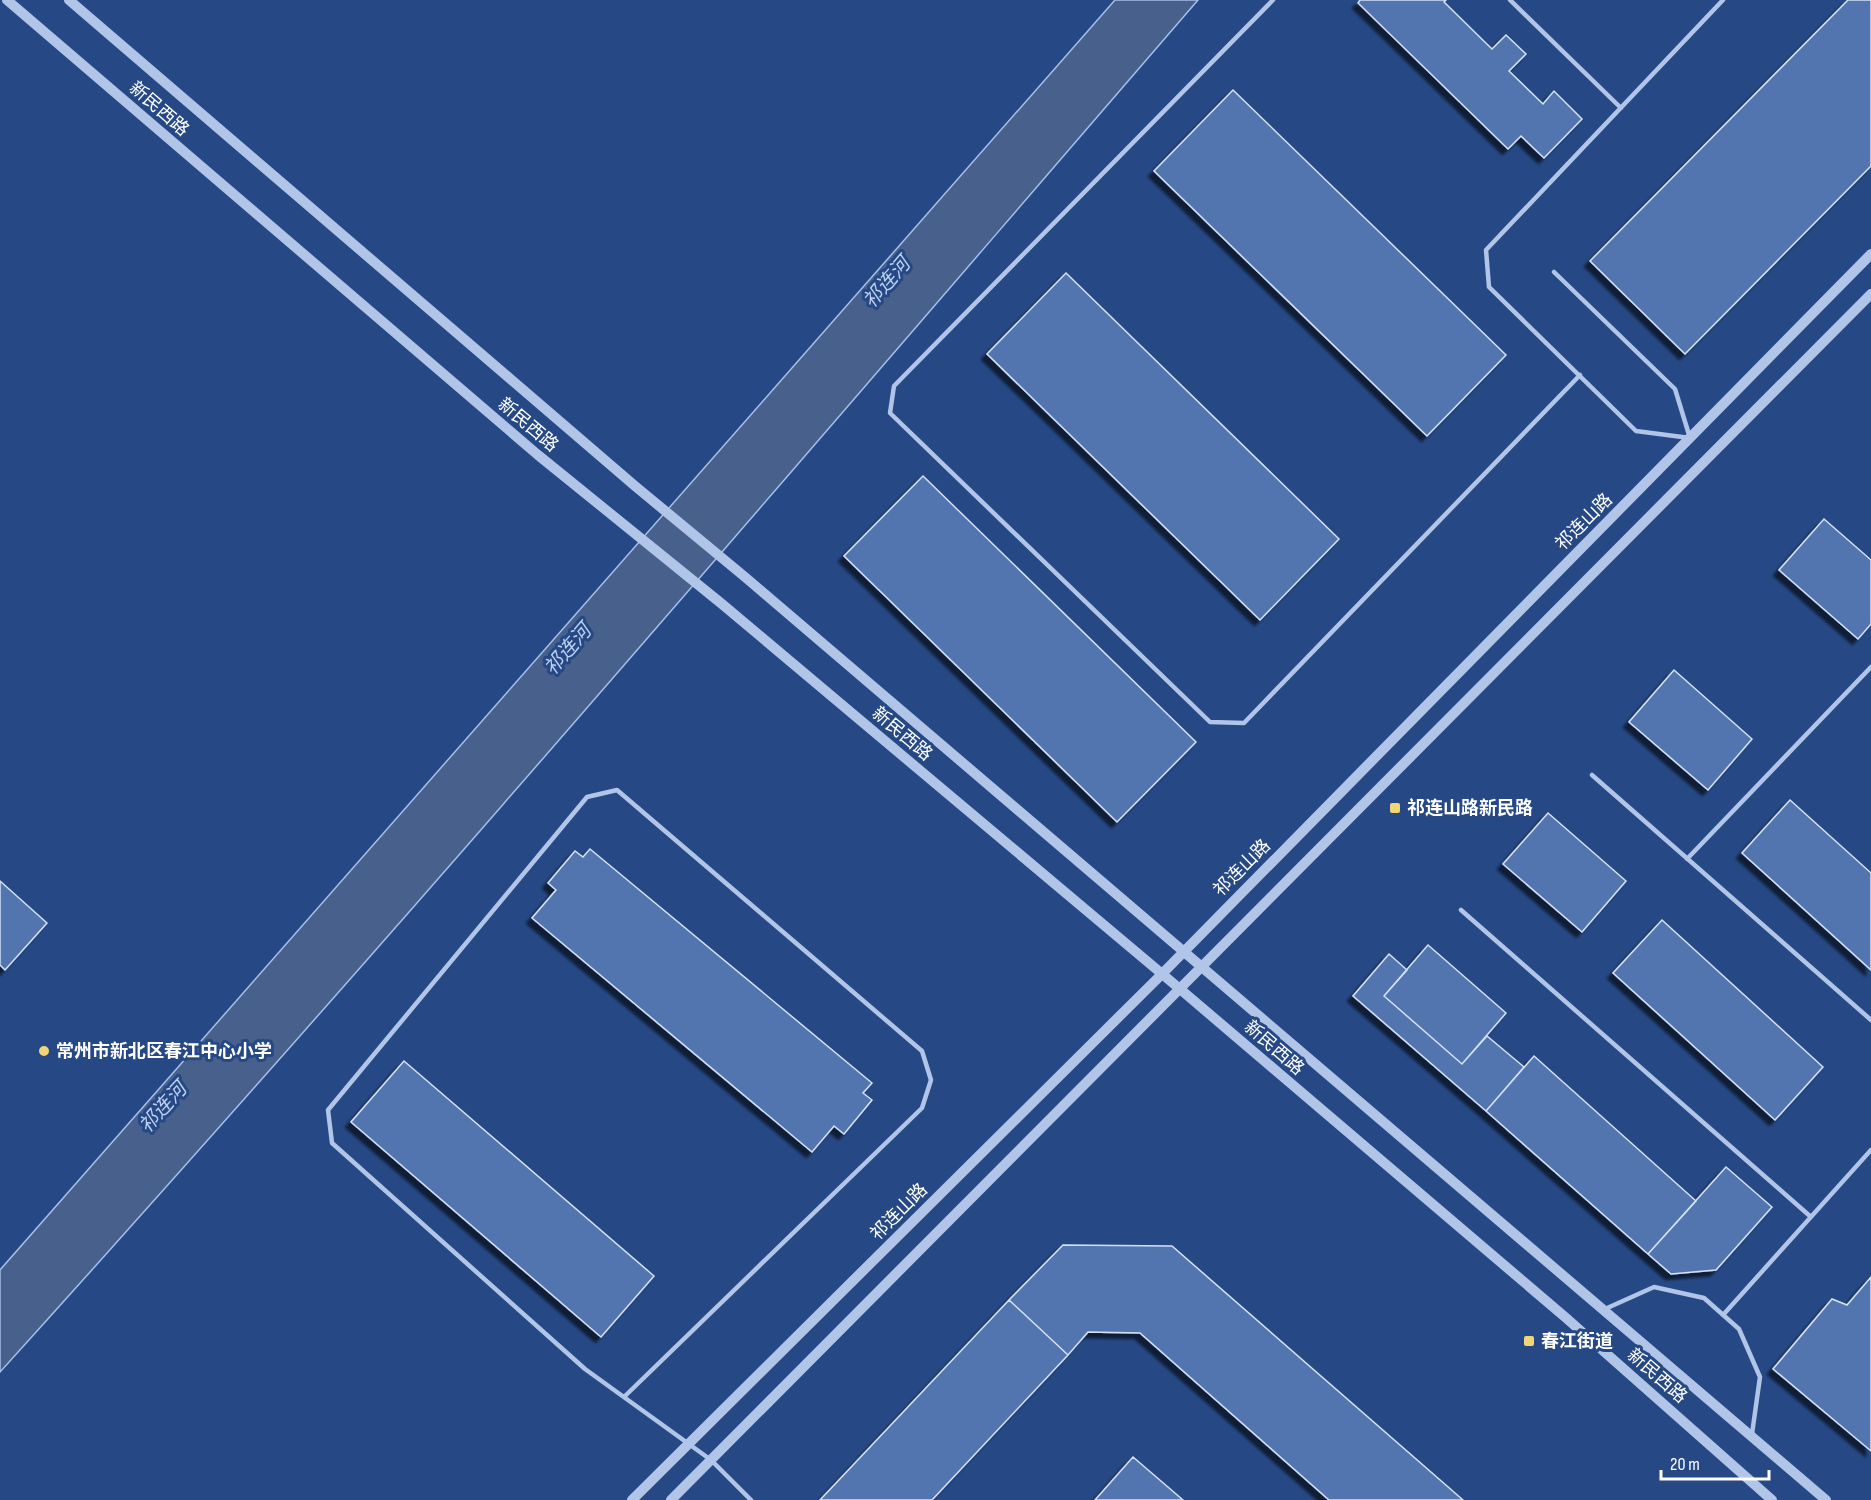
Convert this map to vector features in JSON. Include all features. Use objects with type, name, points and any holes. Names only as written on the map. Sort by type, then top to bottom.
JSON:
[{"type":"street","name":"新民西路","points":[[7,0],[538,455],[722,604],[1180,989],[1565,1317],[1772,1500]]},
{"type":"street","name":"新民西路","points":[[69,0],[634,486],[744,577],[1826,1500]]},
{"type":"street","name":"祁连山路","points":[[632,1500],[1162,974],[1871,254]]},
{"type":"street","points":[[671,1500],[1871,294]]},
{"type":"lane","points":[[1273,0],[894,386],[890,413],[1210,722],[1244,723],[1580,375]]},
{"type":"lane","points":[[1510,0],[1621,108]]},
{"type":"lane","points":[[1554,272],[1675,389],[1690,438],[1635,431],[1489,287],[1486,250],[1723,0]]},
{"type":"lane","points":[[1687,859],[1871,668]]},
{"type":"lane","points":[[1592,775],[1871,1020]]},
{"type":"lane","points":[[624,1397],[922,1108],[931,1080],[922,1051],[617,790],[587,797],[328,1110],[332,1143],[585,1369],[711,1460],[751,1500]]},
{"type":"lane","points":[[1461,910],[1811,1217]]},
{"type":"lane","points":[[1723,1315],[1871,1150]]},
{"type":"lane","points":[[1603,1310],[1654,1287],[1704,1298],[1739,1329],[1760,1377],[1751,1437]]},
{"type":"water","name":"祁连河","points":[[1115,0],[1198,0],[453,861],[0,1372],[0,1270]]},
{"type":"building","points":[[1360,0],[1446,0],[1444,2],[1492,49],[1506,35],[1526,54],[1509,71],[1543,104],[1554,91],[1582,119],[1544,158],[1521,136],[1508,149],[1358,3]]},
{"type":"building","points":[[1848,0],[1871,0],[1871,166],[1685,354],[1590,261]]},
{"type":"building","points":[[1233,90],[1506,355],[1427,436],[1154,171]]},
{"type":"building","points":[[1066,273],[1339,539],[1260,620],[987,354]]},
{"type":"building","points":[[923,476],[1196,742],[1117,822],[844,556]]},
{"type":"building","points":[[1824,519],[1871,560],[1871,624],[1858,639],[1779,570]]},
{"type":"building","points":[[1674,670],[1752,739],[1708,790],[1629,722]]},
{"type":"building","points":[[1790,800],[1871,873],[1871,970],[1742,853]]},
{"type":"building","points":[[1548,813],[1626,881],[1582,932],[1503,864]]},
{"type":"building","points":[[590,849],[872,1083],[863,1093],[872,1100],[844,1134],[834,1126],[812,1152],[532,918],[556,890],[548,883],[575,851],[583,857]]},
{"type":"building","points":[[0,881],[47,923],[5,970],[0,965]]},
{"type":"building","points":[[1662,920],[1823,1067],[1775,1120],[1613,973]]},
{"type":"building","points":[[1428,945],[1506,1013],[1462,1064],[1384,996]]},
{"type":"building","points":[[1389,954],[1407,970],[1384,996],[1462,1064],[1487,1036],[1524,1067],[1486,1111],[1353,996]]},
{"type":"building","points":[[1534,1056],[1696,1201],[1648,1254],[1486,1111]]},
{"type":"building","points":[[404,1061],[654,1276],[601,1337],[351,1122]]},
{"type":"building","points":[[1726,1167],[1772,1207],[1716,1270],[1671,1274],[1648,1254]]},
{"type":"building","points":[[1063,1245],[1172,1246],[1463,1500],[1329,1500],[1140,1333],[1088,1332],[1068,1355],[1009,1300]]},
{"type":"building","points":[[1871,1277],[1871,1451],[1773,1369],[1832,1299],[1847,1305]]},
{"type":"building","points":[[1009,1300],[1068,1355],[932,1500],[820,1500]]},
{"type":"building","points":[[1133,1457],[1183,1500],[1095,1500]]},
{"type":"place","name":"祁连山路新民路","points":[[1395,808]]},
{"type":"place","name":"常州市新北区春江中心小学","points":[[44,1051]]},
{"type":"place","name":"春江街道","points":[[1529,1341]]}]
